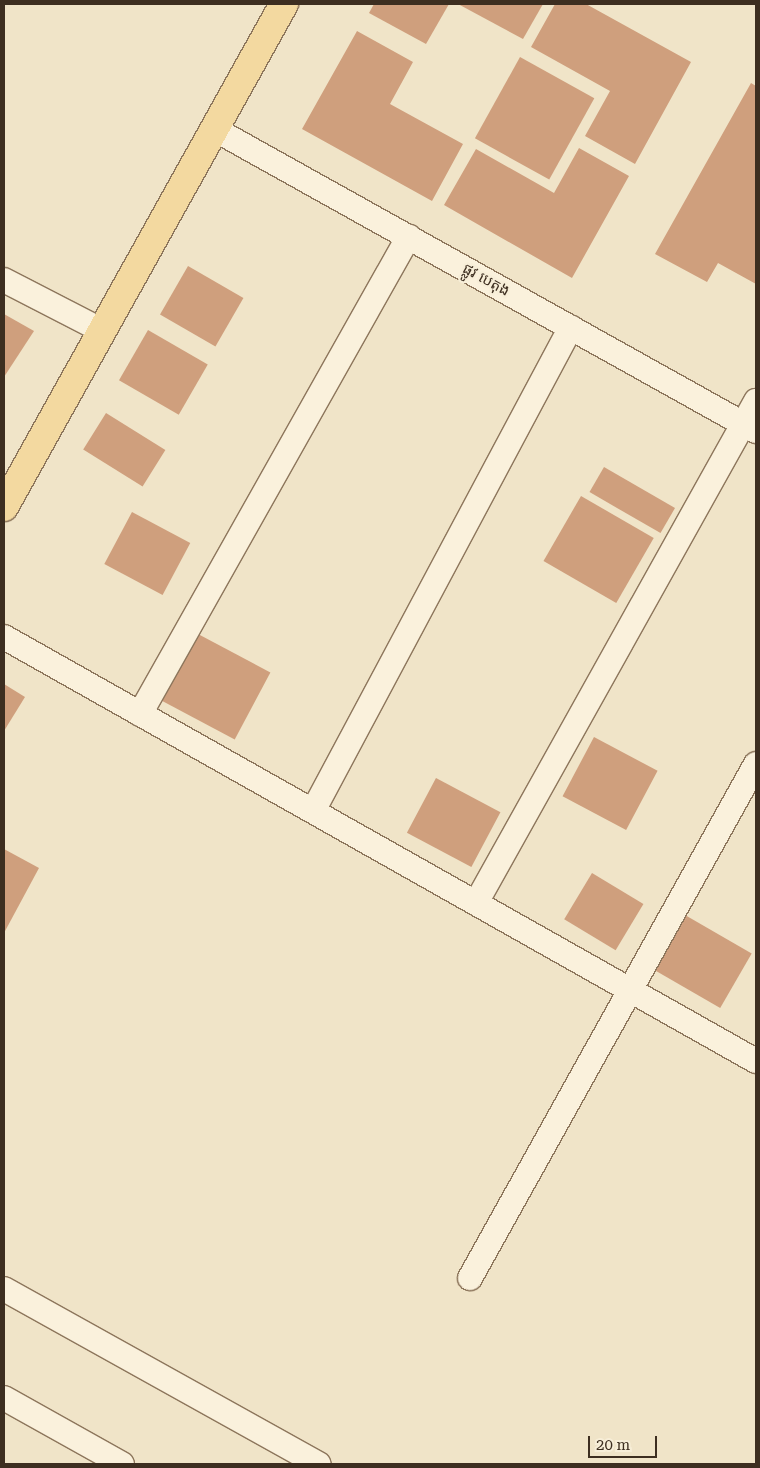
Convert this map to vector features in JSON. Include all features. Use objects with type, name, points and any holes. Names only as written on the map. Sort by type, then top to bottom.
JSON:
[{"type":"main road","points":[[4,507],[216,130],[284,4]]},
{"type":"street","name":"ផ្លូវ បេតុង","points":[[216,130],[750,428]]},
{"type":"street","points":[[140,714],[409,236]]},
{"type":"street","points":[[4,280],[103,331]]},
{"type":"street","points":[[313,812],[571,327]]},
{"type":"street","points":[[476,903],[750,428],[756,401]]},
{"type":"street","points":[[4,637],[756,1061]]},
{"type":"street","points":[[470,1278],[756,764]]},
{"type":"street","points":[[4,1289],[319,1464]]},
{"type":"street","points":[[4,1398],[122,1464]]},
{"type":"building","points":[[374,4],[449,4],[426,44],[369,13]]},
{"type":"building","points":[[458,4],[543,4],[523,39]]},
{"type":"building","points":[[555,4],[586,4],[691,62],[635,164],[585,136],[610,91],[531,47]]},
{"type":"building","points":[[357,31],[413,62],[390,104],[463,144],[432,201],[302,129]]},
{"type":"building","points":[[520,57],[594,98],[549,180],[475,138]]},
{"type":"building","points":[[751,83],[756,86],[756,284],[718,263],[707,282],[655,254]]},
{"type":"building","points":[[579,148],[629,176],[572,278],[444,205],[476,149],[554,193]]},
{"type":"building","points":[[188,266],[243,298],[215,346],[160,314]]},
{"type":"building","points":[[4,314],[34,331],[4,377]]},
{"type":"building","points":[[148,330],[208,364],[179,415],[119,380]]},
{"type":"building","points":[[106,413],[165,450],[143,487],[83,449]]},
{"type":"building","points":[[604,467],[675,508],[661,533],[590,492]]},
{"type":"building","points":[[581,496],[654,538],[616,603],[544,561]]},
{"type":"building","points":[[132,512],[190,543],[163,595],[104,564]]},
{"type":"building","points":[[198,634],[270,672],[235,740],[162,701]]},
{"type":"building","points":[[4,684],[25,697],[4,731]]},
{"type":"building","points":[[594,737],[658,771],[626,830],[563,796]]},
{"type":"building","points":[[436,778],[500,812],[471,867],[407,833]]},
{"type":"building","points":[[4,849],[39,868],[4,933]]},
{"type":"building","points":[[592,873],[643,904],[616,950],[564,919]]},
{"type":"building","points":[[685,915],[752,954],[720,1008],[654,970]]}]
